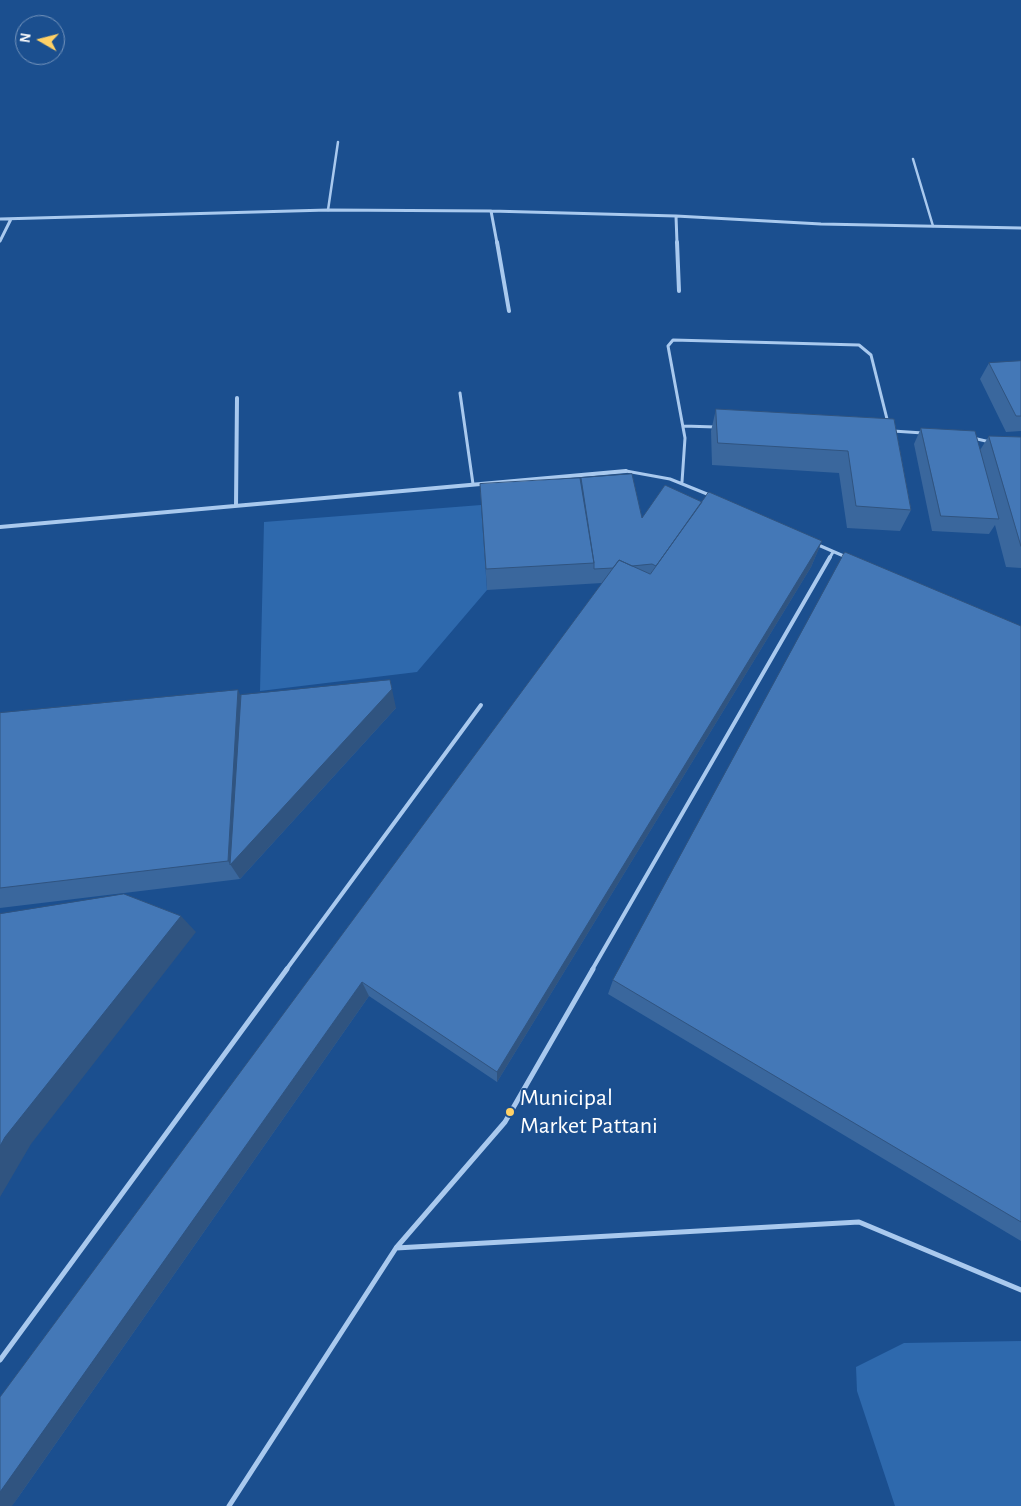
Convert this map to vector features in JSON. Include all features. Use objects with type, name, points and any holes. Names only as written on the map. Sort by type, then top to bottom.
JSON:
[{"type":"street","points":[[0,219],[328,210],[491,211],[676,216],[821,224],[1021,228]]},
{"type":"street","points":[[491,211],[509,311]]},
{"type":"street","points":[[676,216],[680,291]]},
{"type":"street","points":[[0,241],[11,219]]},
{"type":"street","points":[[236,506],[237,398]]},
{"type":"street","points":[[0,527],[626,471]]},
{"type":"lane","points":[[328,210],[338,142]]},
{"type":"lane","points":[[913,159],[933,226]]},
{"type":"lane","points":[[682,482],[686,438],[668,346],[673,340],[859,345],[871,355],[890,430],[926,433]]},
{"type":"lane","points":[[460,393],[473,484]]},
{"type":"lane","points":[[683,426],[723,427]]},
{"type":"lane","points":[[970,437],[992,442]]},
{"type":"lane","points":[[626,471],[646,472],[682,482],[717,498]]},
{"type":"lane","points":[[815,544],[851,559]]},
{"type":"lane","points":[[229,1506],[396,1248],[505,1122],[833,552]]},
{"type":"lane","points":[[0,1360],[481,705]]},
{"type":"lane","points":[[396,1248],[859,1222],[1021,1290]]},
{"type":"shaded area","points":[[481,505],[487,590],[417,672],[260,691],[264,522]]},
{"type":"shaded area","points":[[1021,1341],[1021,1506],[895,1506],[857,1391],[856,1367],[904,1343]]},
{"type":"building","points":[[1021,361],[1021,416],[1016,416],[989,363]]},
{"type":"building","points":[[716,409],[894,419],[911,510],[856,506],[848,451],[718,443]]},
{"type":"building","points":[[921,428],[975,431],[999,519],[941,516]]},
{"type":"building","points":[[989,436],[1021,437],[1021,546]]},
{"type":"building","points":[[632,474],[642,518],[665,485],[702,502],[656,566],[652,564],[632,566],[619,560],[613,568],[594,569],[580,478]]},
{"type":"building","points":[[581,478],[594,563],[486,569],[480,484]]},
{"type":"building","points":[[709,492],[822,541],[497,1072],[362,982],[0,1492],[0,1397],[619,560],[650,574]]},
{"type":"building","points":[[845,552],[1021,626],[1021,1222],[613,980]]},
{"type":"building","points":[[390,680],[392,689],[230,865],[241,695]]},
{"type":"building","points":[[238,690],[228,861],[0,888],[0,713]]},
{"type":"building","points":[[124,894],[181,916],[5,1137],[0,1146],[0,914]]},
{"type":"place","name":"Municipal Market Pattani","points":[[510,1112]]}]
